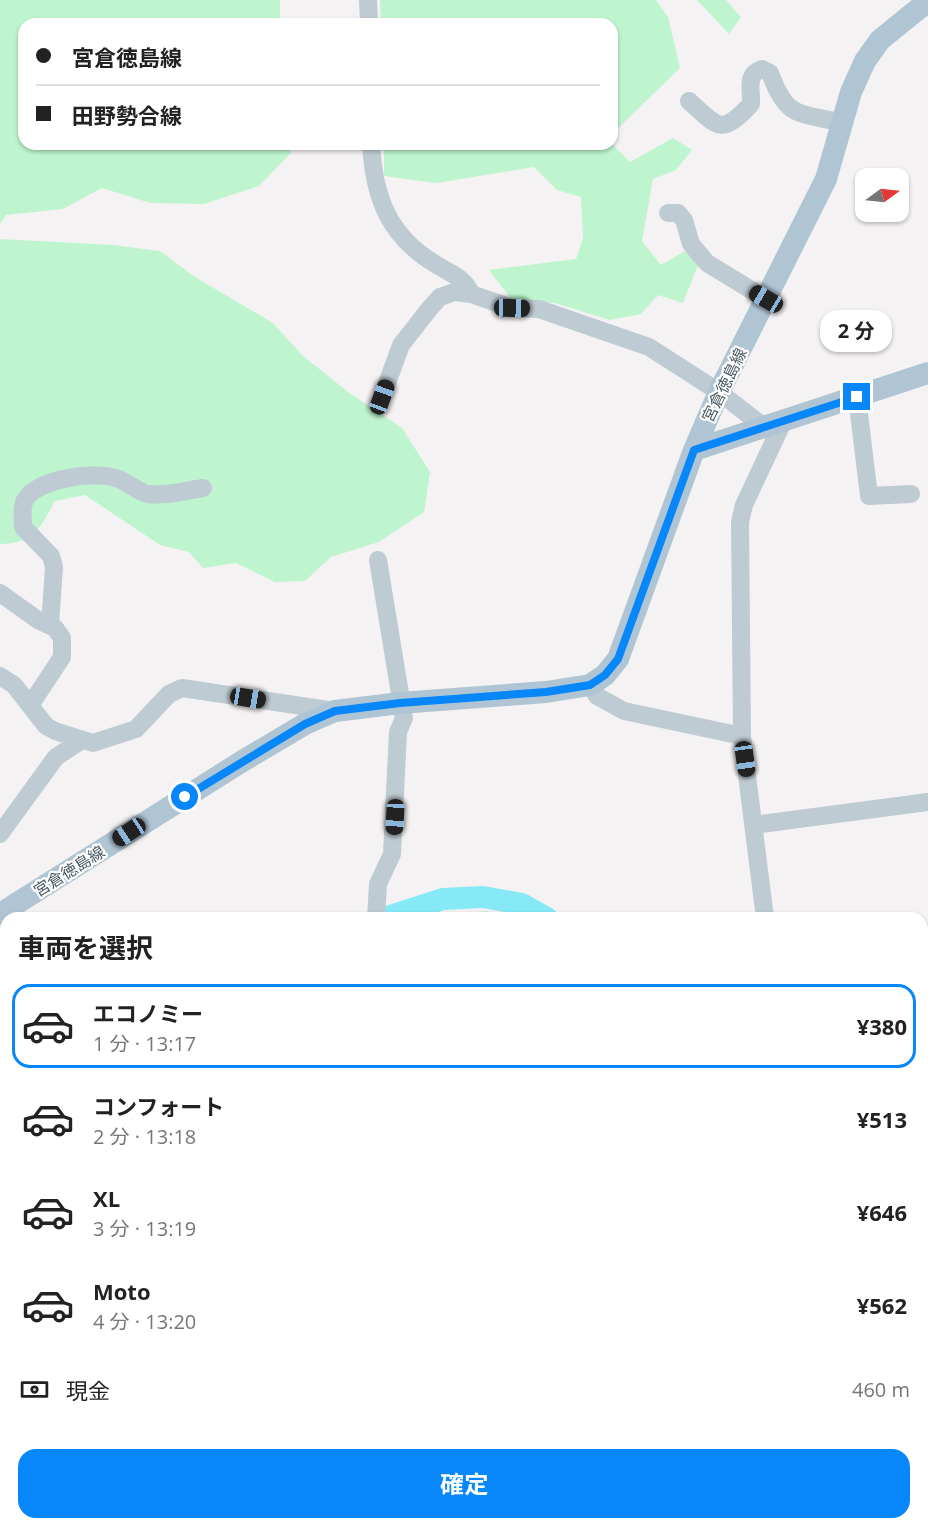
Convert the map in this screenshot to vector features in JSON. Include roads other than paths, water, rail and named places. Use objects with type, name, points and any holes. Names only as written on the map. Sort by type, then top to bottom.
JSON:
[{"type":"main road","name":"宮倉徳島線","points":[[9,909],[241,762],[305,724],[335,711],[400,703],[546,692],[590,685],[605,675],[618,659],[694,450],[719,392],[826,179],[851,93],[865,61],[880,40],[928,2]]},
{"type":"main road","points":[[694,450],[928,374]]},
{"type":"street","points":[[368,0],[369,18]]},
{"type":"street","points":[[689,101],[714,124],[725,126],[735,122],[751,104],[750,79],[754,71],[762,69],[770,73],[780,99],[791,110],[842,123]]},
{"type":"street","points":[[371,150],[372,165],[385,214],[403,240],[422,256],[467,282],[471,294]]},
{"type":"street","points":[[668,213],[678,213],[684,220],[691,244],[715,270],[766,299]]},
{"type":"street","points":[[382,397],[401,345],[435,302],[440,297],[454,292],[471,294],[512,308],[538,309],[649,347],[774,424],[740,522],[742,736],[764,912]]},
{"type":"street","points":[[857,397],[869,496],[911,494]]},
{"type":"street","points":[[50,625],[54,567],[45,548],[23,527],[22,516],[25,500],[44,483],[81,477],[118,478],[145,493],[165,495],[203,488]]},
{"type":"street","points":[[376,912],[378,884],[392,854],[398,732],[404,718],[378,560]]},
{"type":"street","points":[[0,593],[60,632],[62,638],[62,657],[32,704]]},
{"type":"street","points":[[0,676],[14,685],[32,704],[46,726],[93,743],[131,732],[145,722],[169,694],[182,688],[335,711]]},
{"type":"street","points":[[590,685],[597,696],[624,711],[742,736]]},
{"type":"street","points":[[0,834],[56,757],[82,740]]},
{"type":"street","points":[[754,825],[928,802]]},
{"type":"waterway","points":[[403,912],[443,899],[483,897],[522,904],[536,912]]}]
